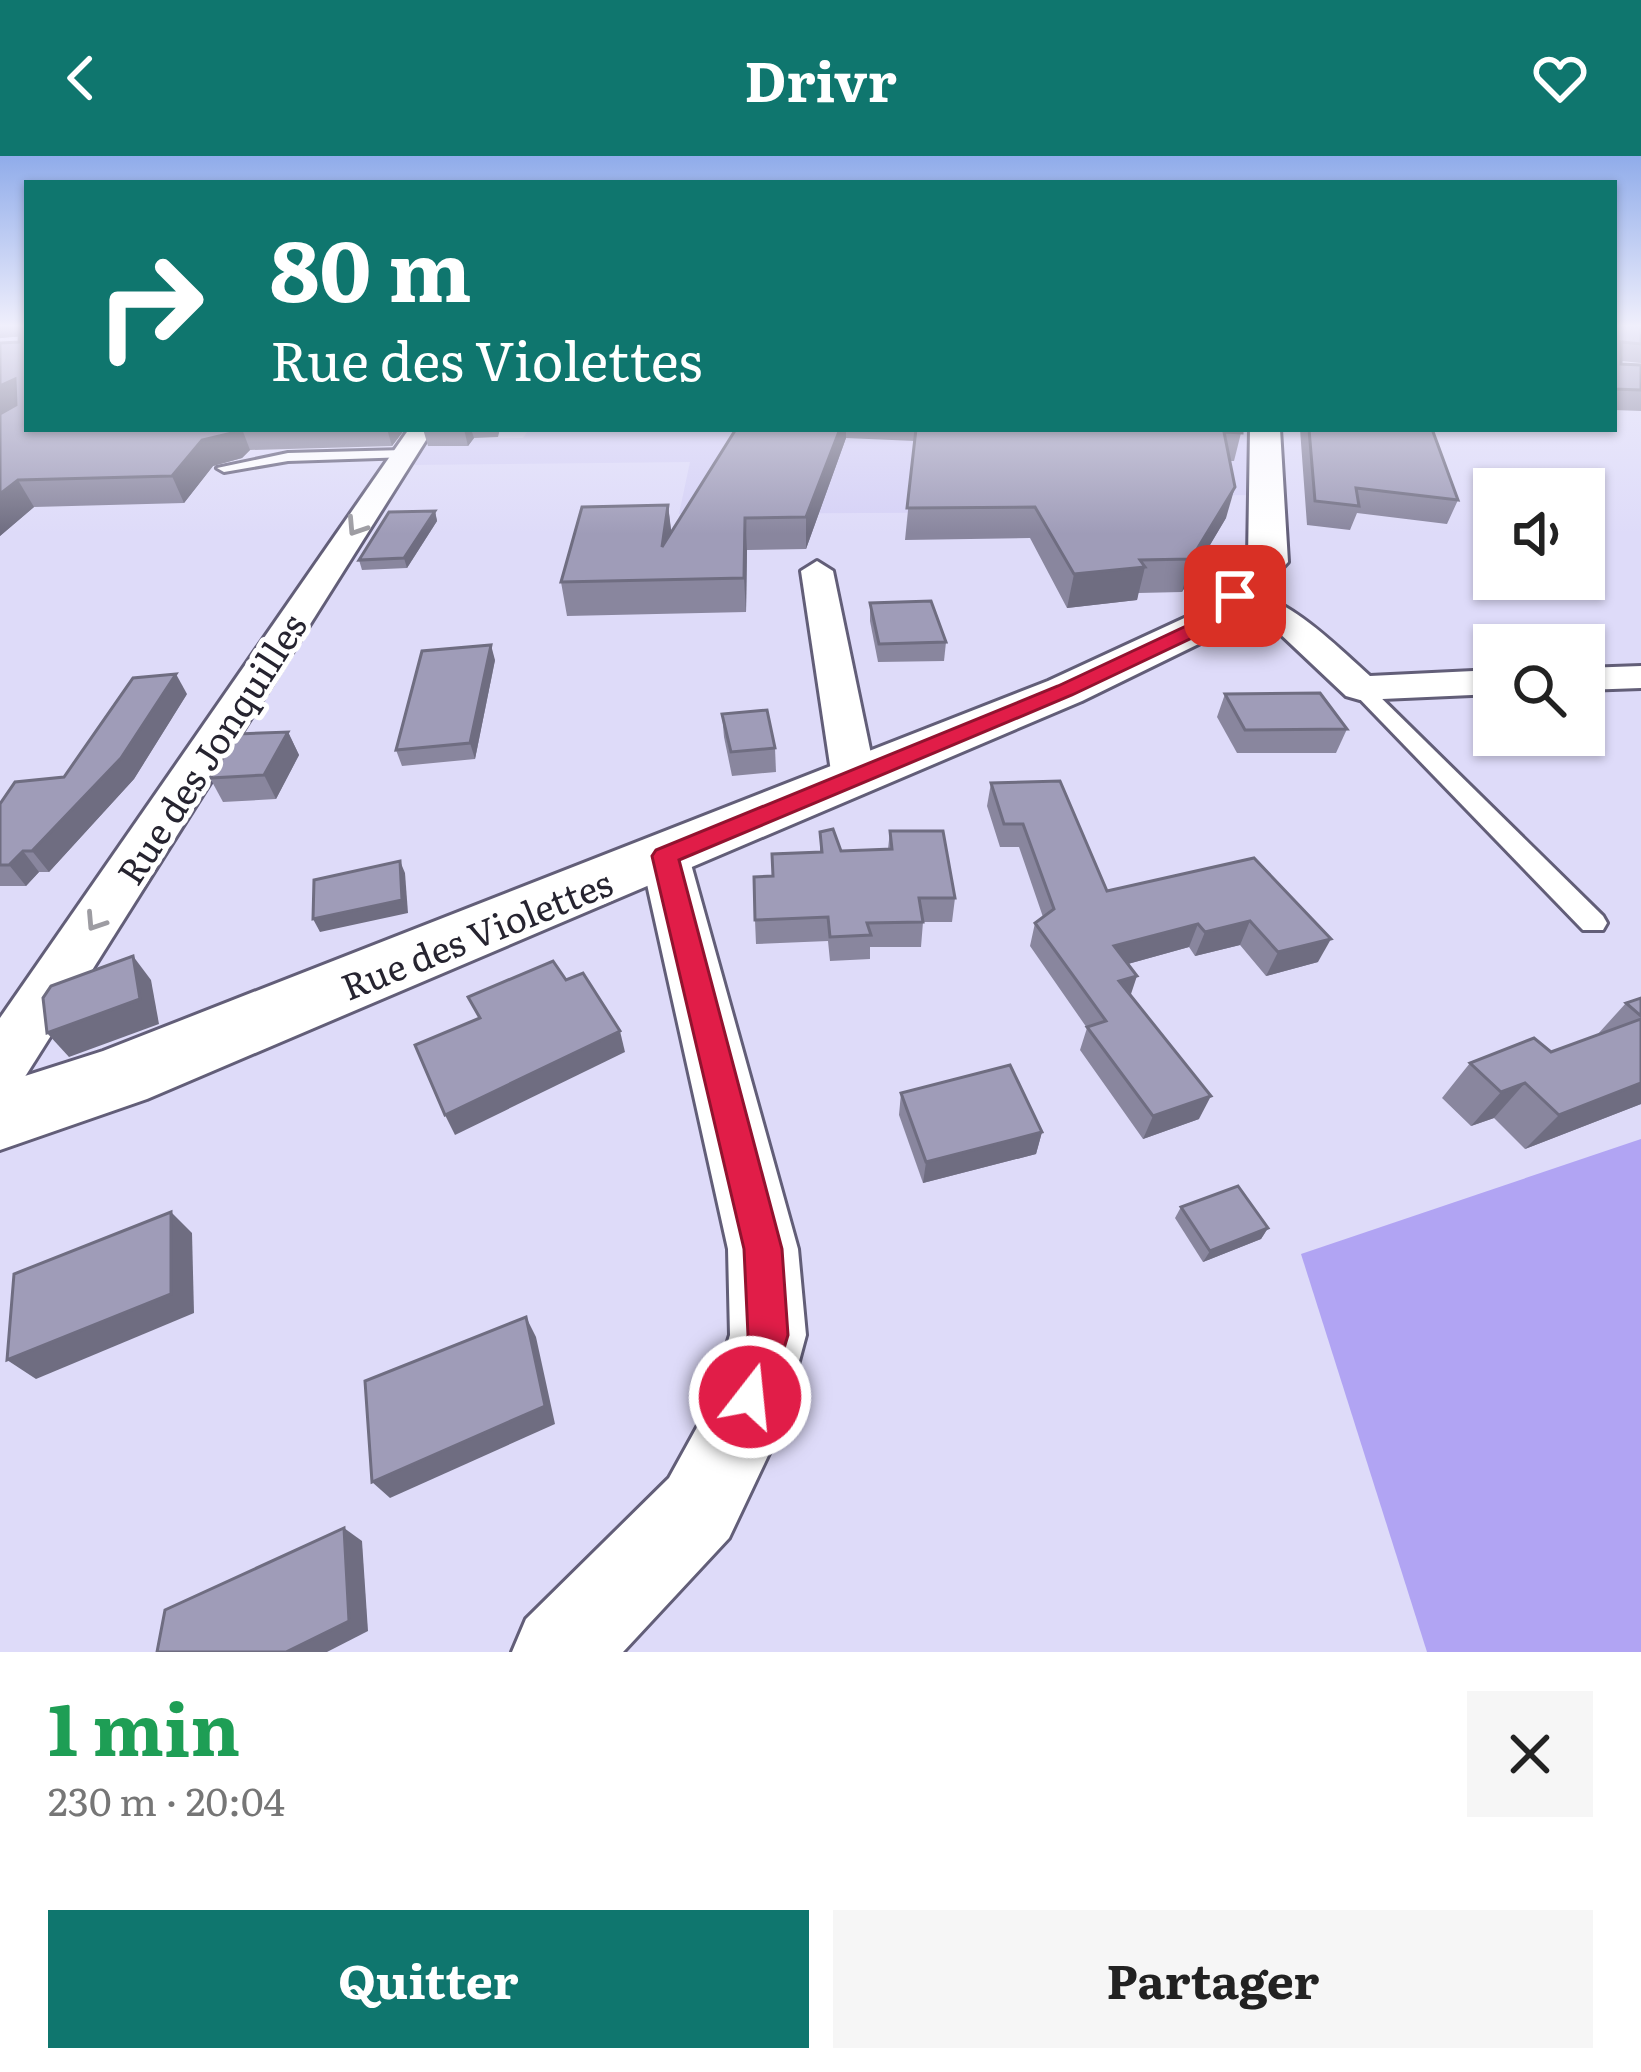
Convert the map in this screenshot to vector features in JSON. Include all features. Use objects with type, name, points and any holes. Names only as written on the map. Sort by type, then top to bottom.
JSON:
[{"type":"street","name":"Rue des Violettes","points":[[0,1117],[120,1077],[665,856],[1065,691],[1208,623],[1268,562],[1265,432]]},
{"type":"street","name":"Rue des Jonquilles","points":[[0,1066],[413,442]]},
{"type":"street","points":[[817,571],[854,778]]},
{"type":"street","points":[[1235,596],[1257,602],[1294,626],[1360,688],[1473,683]]},
{"type":"street","points":[[1605,678],[1641,676]]},
{"type":"street","points":[[559,1652],[699,1508],[741,1428],[768,1335],[763,1249],[665,856]]},
{"type":"lane","points":[[224,468],[413,442]]},
{"type":"lane","points":[[1360,688],[1593,923]]},
{"type":"shaded area","points":[[527,432],[1279,432],[1282,495],[1062,496],[1063,512],[679,514],[690,462],[406,465],[423,439],[523,438]]},
{"type":"shaded area","points":[[1641,1139],[1641,1652],[1427,1652],[1301,1254]]},
{"type":"building","points":[[16,395],[24,395],[24,432],[233,432],[202,440],[172,476],[18,480],[0,494],[0,414],[16,405]]},
{"type":"building","points":[[734,432],[839,432],[806,517],[745,518],[744,578],[561,582],[582,507],[668,505],[662,547]]},
{"type":"building","points":[[916,432],[1224,432],[1235,487],[1191,559],[1140,560],[1145,567],[1074,574],[1035,507],[907,508]]},
{"type":"building","points":[[1309,432],[1433,432],[1458,500],[1356,488],[1359,506],[1315,501]]},
{"type":"building","points":[[435,511],[404,558],[359,560],[389,512]]},
{"type":"building","points":[[931,601],[946,642],[879,644],[870,603]]},
{"type":"building","points":[[491,645],[470,743],[396,750],[422,651]]},
{"type":"building","points":[[176,674],[121,758],[32,851],[23,851],[9,865],[0,865],[0,804],[15,782],[64,777],[133,678]]},
{"type":"building","points":[[1320,693],[1347,729],[1245,730],[1225,694]]},
{"type":"building","points":[[767,710],[775,748],[731,752],[722,714]]},
{"type":"building","points":[[288,732],[264,775],[210,778],[238,734]]},
{"type":"building","points":[[1060,781],[1107,891],[1254,858],[1331,939],[1278,952],[1250,921],[1205,932],[1198,924],[1114,946],[1137,976],[1119,981],[1211,1096],[1153,1116],[1087,1027],[1106,1021],[1035,923],[1054,909],[1023,824],[1004,824],[991,783]]},
{"type":"building","points":[[833,829],[841,851],[892,849],[890,831],[943,831],[955,898],[919,898],[923,922],[867,923],[871,935],[830,937],[828,917],[755,920],[754,877],[773,876],[772,854],[822,852],[820,832]]},
{"type":"building","points":[[400,861],[402,900],[313,919],[314,880]]},
{"type":"building","points":[[133,956],[140,999],[47,1033],[43,998],[51,986]]},
{"type":"building","points":[[553,961],[566,980],[583,973],[620,1031],[445,1115],[415,1045],[480,1018],[468,997]]},
{"type":"building","points":[[1641,998],[1641,1016],[1626,1003]]},
{"type":"building","points":[[1641,1019],[1641,1083],[1559,1115],[1525,1083],[1501,1092],[1470,1063],[1534,1038],[1551,1052]]},
{"type":"building","points":[[1010,1065],[1042,1132],[926,1162],[901,1093]]},
{"type":"building","points":[[1238,1186],[1268,1228],[1210,1251],[1181,1207]]},
{"type":"building","points":[[171,1212],[171,1294],[7,1360],[14,1274]]},
{"type":"building","points":[[526,1317],[545,1406],[372,1482],[365,1381]]},
{"type":"building","points":[[344,1528],[349,1621],[286,1652],[157,1652],[165,1610]]},
{"type":"route","points":[[750,1397],[768,1335],[763,1249],[665,856],[1065,691],[1208,623],[1235,596]]}]
